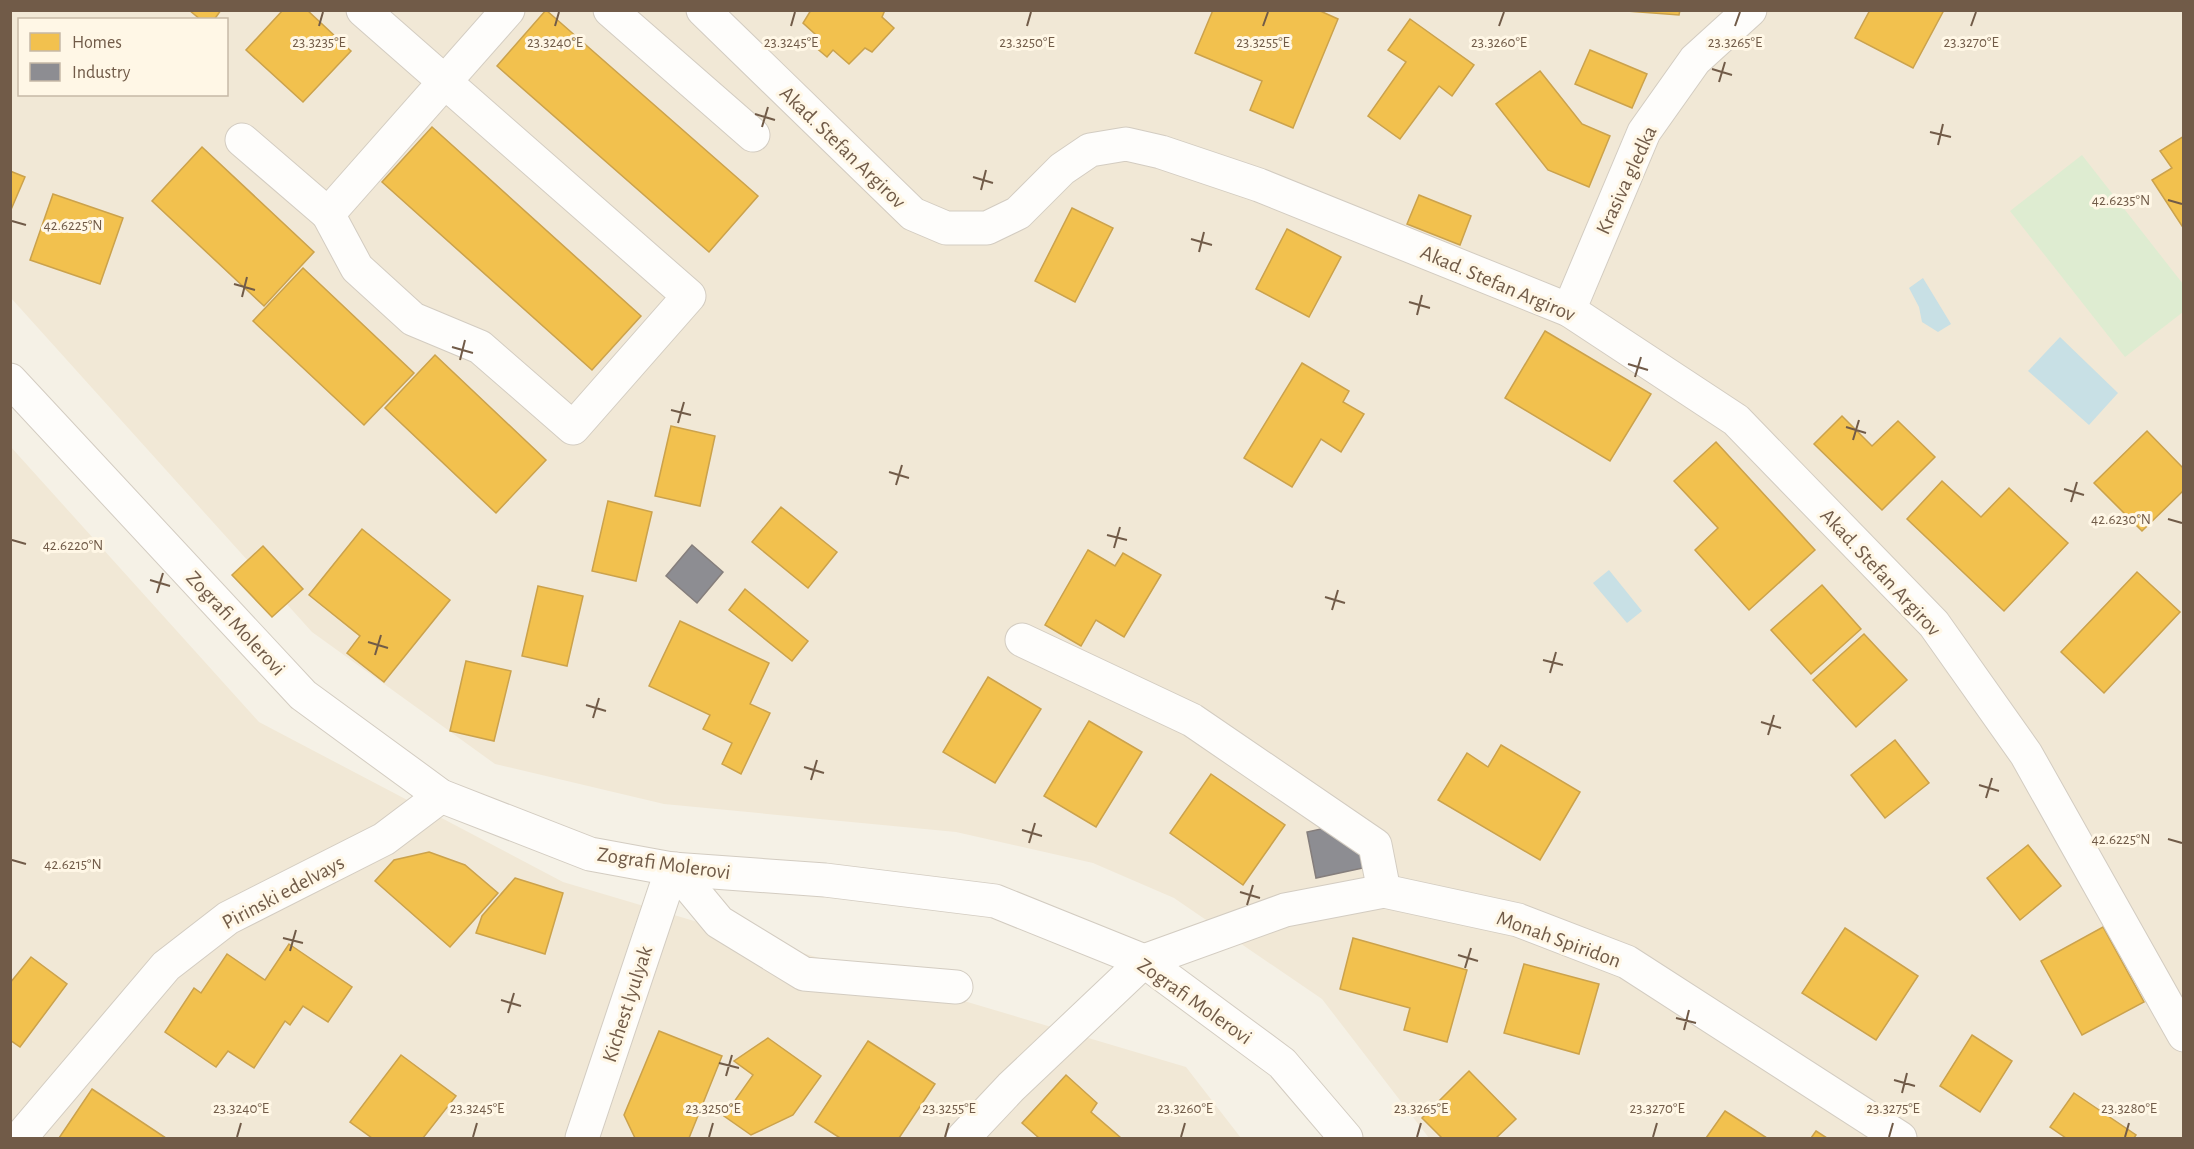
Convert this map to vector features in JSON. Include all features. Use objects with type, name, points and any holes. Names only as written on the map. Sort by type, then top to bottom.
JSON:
[{"type":"street","points":[[242,140],[328,214],[357,268],[414,319],[480,347],[573,428],[589,411],[689,296],[363,10]]},
{"type":"street","points":[[328,214],[508,10]]},
{"type":"street","points":[[610,10],[753,135]]},
{"type":"street","name":"Akad. Stefan Argirov","points":[[704,10],[913,214],[946,228],[987,228],[1018,213],[1062,169],[1090,150],[1126,144],[1161,152],[1259,185],[1569,310],[1736,420],[1934,624],[2026,754],[2184,1035]]},
{"type":"street","name":"Krasiva gledka","points":[[1569,310],[1644,132],[1695,60],[1750,10]]},
{"type":"street","name":"Zografi Molerovi","points":[[10,380],[303,695],[441,796],[590,854],[673,869],[825,880],[994,901],[1144,961],[1282,1063],[1346,1138]]},
{"type":"street","points":[[1022,640],[1192,720],[1375,845],[1384,891]]},
{"type":"street","name":"Pirinski edelvays","points":[[20,1138],[166,966],[228,918],[384,839],[441,796]]},
{"type":"street","points":[[673,869],[719,922],[804,974],[956,987]]},
{"type":"street","name":"Kichest lyulyak","points":[[582,1138],[673,869]]},
{"type":"street","name":"Monah Spiridon","points":[[1144,961],[1285,910],[1384,891],[1518,920],[1627,962],[1900,1138]]},
{"type":"street","points":[[963,1138],[1011,1087],[1144,961]]},
{"type":"shaded area","points":[[10,11],[2183,11],[2183,1138],[1429,1138],[1322,999],[1174,898],[1093,863],[956,832],[664,804],[495,764],[312,632],[11,298]]},
{"type":"shaded area","points":[[10,446],[259,722],[563,882],[1186,1067],[1241,1138],[11,1138]]},
{"type":"green space","points":[[2082,155],[2183,284],[2183,312],[2125,357],[2010,211]]},
{"type":"water","points":[[1923,278],[1951,324],[1938,332],[1922,322],[1919,307],[1909,288]]},
{"type":"water","points":[[2060,337],[2118,393],[2089,425],[2028,371]]},
{"type":"water","points":[[1609,570],[1642,611],[1627,623],[1593,583]]},
{"type":"building: Homes","points":[[189,10],[221,10],[215,18],[199,18]]},
{"type":"building: Homes","points":[[283,10],[307,10],[351,51],[303,102],[246,50]]},
{"type":"building: Homes","points":[[546,10],[758,196],[709,252],[497,66]]},
{"type":"building: Homes","points":[[811,10],[885,10],[882,17],[894,28],[872,52],[865,48],[849,64],[833,50],[827,57],[808,41],[815,34],[803,23]]},
{"type":"building: Homes","points":[[1213,10],[1318,10],[1338,19],[1293,128],[1250,110],[1262,81],[1195,53]]},
{"type":"building: Homes","points":[[1613,10],[1680,10],[1679,15]]},
{"type":"building: Homes","points":[[1870,10],[1944,10],[1913,68],[1855,38]]},
{"type":"building: Homes","points":[[1410,19],[1474,65],[1452,96],[1439,86],[1400,139],[1368,116],[1406,62],[1388,50]]},
{"type":"building: Homes","points":[[1590,50],[1647,74],[1632,108],[1575,84]]},
{"type":"building: Homes","points":[[1540,71],[1582,124],[1610,136],[1589,187],[1548,170],[1496,104]]},
{"type":"building: Homes","points":[[432,127],[641,316],[592,370],[382,182]]},
{"type":"building: Homes","points":[[2184,136],[2184,229],[2152,180],[2172,168],[2160,151]]},
{"type":"building: Homes","points":[[202,147],[314,252],[264,306],[152,201]]},
{"type":"building: Homes","points":[[10,171],[25,177],[10,212]]},
{"type":"building: Homes","points":[[53,194],[123,218],[100,284],[30,260]]},
{"type":"building: Homes","points":[[1419,195],[1471,216],[1460,245],[1407,224]]},
{"type":"building: Homes","points":[[1072,208],[1113,228],[1075,302],[1035,281]]},
{"type":"building: Homes","points":[[1287,229],[1341,257],[1309,317],[1256,289]]},
{"type":"building: Homes","points":[[303,268],[414,373],[364,425],[253,321]]},
{"type":"building: Homes","points":[[1545,331],[1651,394],[1610,461],[1505,398]]},
{"type":"building: Homes","points":[[435,355],[546,460],[496,513],[385,408]]},
{"type":"building: Homes","points":[[1302,363],[1349,391],[1343,402],[1364,414],[1341,452],[1321,439],[1292,487],[1244,458]]},
{"type":"building: Homes","points":[[1842,416],[1872,446],[1898,421],[1935,457],[1882,510],[1814,444]]},
{"type":"building: Homes","points":[[671,426],[715,436],[700,506],[655,496]]},
{"type":"building: Homes","points":[[2147,431],[2184,469],[2184,490],[2142,531],[2094,483]]},
{"type":"building: Homes","points":[[1716,442],[1815,550],[1749,610],[1695,550],[1718,528],[1674,481]]},
{"type":"building: Homes","points":[[1942,481],[1981,517],[2009,488],[2068,543],[2004,611],[1907,519]]},
{"type":"building: Homes","points":[[608,501],[652,512],[636,581],[592,571]]},
{"type":"building: Homes","points":[[781,507],[837,552],[808,588],[752,542]]},
{"type":"building: Homes","points":[[362,529],[450,600],[384,682],[347,653],[360,636],[309,595]]},
{"type":"building: Homes","points":[[263,546],[303,589],[272,617],[232,575]]},
{"type":"building: Homes","points":[[1088,550],[1115,566],[1123,553],[1161,575],[1124,637],[1096,620],[1081,646],[1045,625]]},
{"type":"building: Homes","points":[[2137,572],[2180,612],[2104,693],[2061,652]]},
{"type":"building: Homes","points":[[1822,585],[1861,629],[1811,674],[1771,630]]},
{"type":"building: Homes","points":[[538,586],[583,596],[567,666],[522,656]]},
{"type":"building: Homes","points":[[745,589],[808,641],[792,661],[729,610]]},
{"type":"building: Homes","points":[[680,621],[769,663],[750,704],[770,713],[741,774],[722,764],[732,743],[703,729],[710,715],[649,686]]},
{"type":"building: Homes","points":[[1864,634],[1907,680],[1856,727],[1813,680]]},
{"type":"building: Homes","points":[[466,661],[511,671],[494,741],[450,731]]},
{"type":"building: Homes","points":[[988,677],[1041,709],[995,783],[943,752]]},
{"type":"building: Homes","points":[[1089,721],[1142,752],[1096,827],[1044,796]]},
{"type":"building: Homes","points":[[1895,740],[1929,783],[1885,818],[1851,775]]},
{"type":"building: Homes","points":[[1501,745],[1580,792],[1540,860],[1438,800],[1467,753],[1488,767]]},
{"type":"building: Homes","points":[[1211,774],[1285,825],[1243,885],[1170,833]]},
{"type":"building: Homes","points":[[2028,845],[2061,886],[2020,920],[1987,878]]},
{"type":"building: Homes","points":[[429,852],[465,865],[498,893],[450,947],[375,881],[394,860]]},
{"type":"building: Homes","points":[[515,878],[563,893],[545,954],[476,933],[482,916]]},
{"type":"building: Homes","points":[[2103,927],[2144,1002],[2082,1035],[2041,961]]},
{"type":"building: Homes","points":[[1845,928],[1918,976],[1876,1040],[1802,993]]},
{"type":"building: Homes","points":[[1353,938],[1467,970],[1447,1042],[1404,1030],[1410,1008],[1340,989]]},
{"type":"building: Homes","points":[[289,944],[352,987],[328,1022],[303,1006],[290,1025],[285,1021],[254,1068],[228,1051],[216,1067],[165,1032],[194,988],[201,993],[227,954],[265,980]]},
{"type":"building: Homes","points":[[31,957],[67,984],[20,1047],[10,1040],[10,983]]},
{"type":"building: Homes","points":[[1524,964],[1599,984],[1579,1054],[1504,1033]]},
{"type":"building: Homes","points":[[659,1031],[722,1056],[689,1138],[635,1138],[624,1115]]},
{"type":"building: Homes","points":[[1972,1035],[2012,1061],[1980,1112],[1940,1086]]},
{"type":"building: Homes","points":[[768,1038],[821,1076],[793,1115],[751,1135],[724,1116],[753,1075],[734,1061]]},
{"type":"building: Homes","points":[[868,1041],[935,1084],[899,1138],[840,1138],[815,1122]]},
{"type":"building: Homes","points":[[401,1055],[456,1096],[423,1138],[372,1138],[350,1122]]},
{"type":"building: Homes","points":[[1469,1071],[1516,1119],[1496,1138],[1442,1138],[1422,1118]]},
{"type":"building: Homes","points":[[1066,1075],[1097,1103],[1091,1112],[1121,1138],[1039,1138],[1022,1123]]},
{"type":"building: Homes","points":[[92,1089],[166,1138],[59,1138]]},
{"type":"building: Homes","points":[[2074,1093],[2136,1135],[2134,1138],[2066,1138],[2050,1127]]},
{"type":"building: Homes","points":[[1725,1111],[1767,1138],[1706,1138]]},
{"type":"building: Homes","points":[[1816,1131],[1827,1138],[1811,1138]]},
{"type":"building: Industry","points":[[692,545],[723,572],[697,603],[666,576]]},
{"type":"building: Industry","points":[[1330,827],[1359,847],[1363,868],[1316,878],[1307,832]]}]
